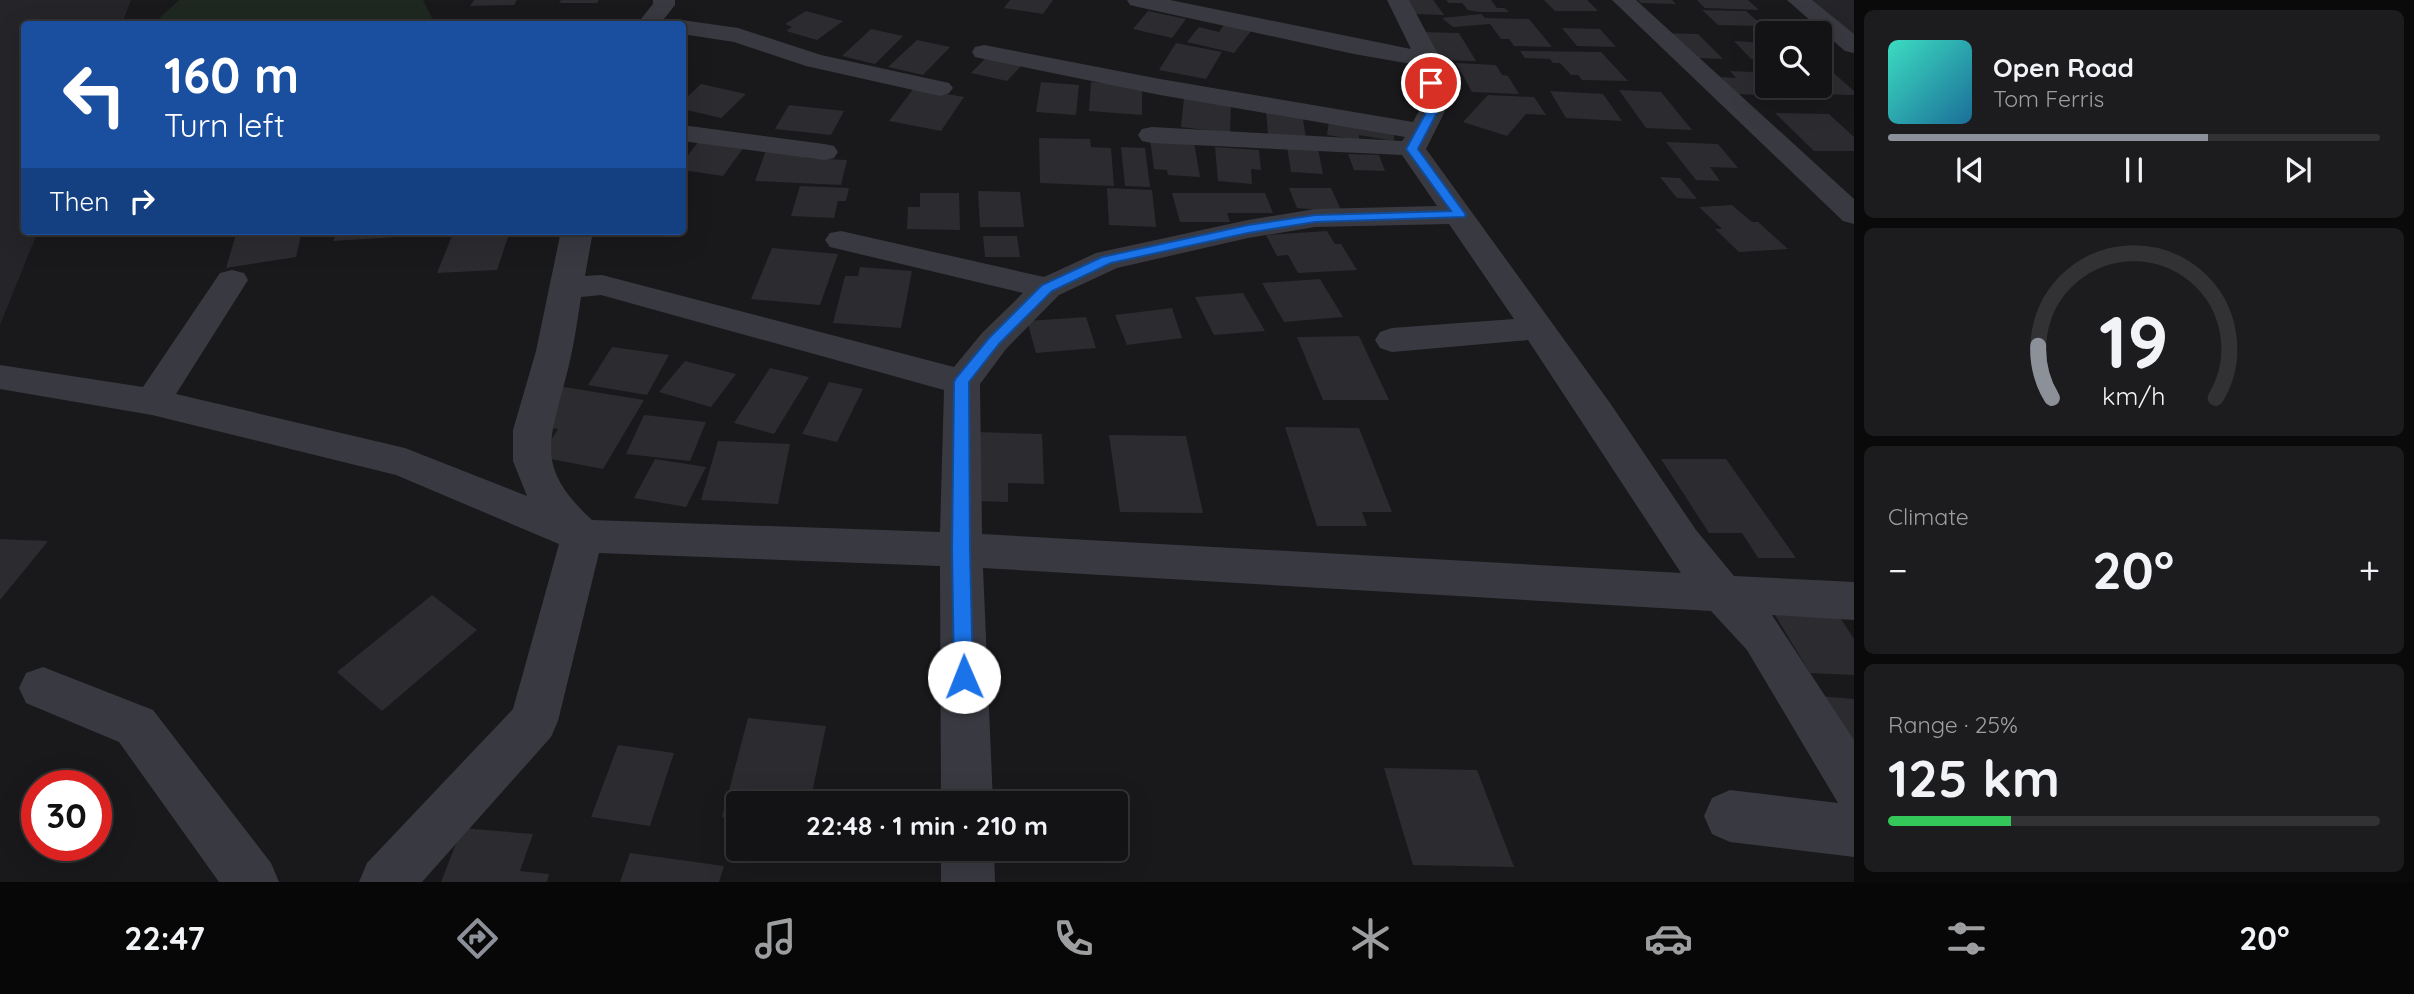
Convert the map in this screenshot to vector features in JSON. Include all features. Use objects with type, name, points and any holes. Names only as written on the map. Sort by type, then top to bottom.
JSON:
[{"type":"street","points":[[655,21],[664,0]]},
{"type":"street","points":[[1138,0],[1354,47],[1429,60]]},
{"type":"street","points":[[1398,0],[1429,60],[1434,107],[1416,140]]},
{"type":"street","points":[[1623,0],[1854,215]]},
{"type":"street","points":[[1798,0],[1854,46]]},
{"type":"street","points":[[686,28],[738,35],[815,61],[940,88]]},
{"type":"street","points":[[984,52],[1416,140],[1460,215],[1597,412],[1681,542],[1724,595],[1763,636],[1854,785]]},
{"type":"street","points":[[686,134],[824,152]]},
{"type":"street","points":[[1152,135],[1416,140]]},
{"type":"street","points":[[967,791],[961,550],[962,382],[994,341],[1047,288],[1107,260],[1248,229],[1315,218],[1460,215]]},
{"type":"street","points":[[576,235],[550,370],[531,431],[534,467],[543,492],[558,514],[582,536]]},
{"type":"street","points":[[841,240],[1047,288]]},
{"type":"street","points":[[152,402],[232,280]]},
{"type":"street","points":[[566,288],[602,285],[962,382]]},
{"type":"street","points":[[1392,340],[1538,328]]},
{"type":"street","points":[[0,377],[152,402],[405,463],[582,536],[961,550],[1854,601]]},
{"type":"street","points":[[386,882],[534,721],[582,536]]},
{"type":"street","points":[[43,688],[136,726],[251,882]]},
{"type":"street","points":[[1730,816],[1854,831]]},
{"type":"street","points":[[968,861],[968,882]]},
{"type":"shaded area","points":[[0,0],[131,0],[123,21],[21,21],[21,235],[36,235],[0,325]]},
{"type":"shaded area","points":[[179,0],[423,0],[433,20],[432,21],[156,21]]},
{"type":"shaded area","points":[[1807,0],[1854,0],[1854,38]]},
{"type":"building","points":[[474,0],[517,0],[514,5],[470,6]]},
{"type":"building","points":[[561,0],[599,0],[597,3],[559,3]]},
{"type":"building","points":[[1010,0],[1053,0],[1043,14],[1004,8]]},
{"type":"building","points":[[1403,0],[1433,0],[1444,15],[1413,14]]},
{"type":"building","points":[[1446,0],[1491,0],[1497,8],[1504,8],[1509,12],[1468,10],[1462,3],[1449,3]]},
{"type":"building","points":[[1544,0],[1587,0],[1598,11],[1555,11]]},
{"type":"building","points":[[1638,0],[1672,0],[1676,4],[1641,3]]},
{"type":"building","points":[[1697,0],[1748,0],[1759,10],[1705,8]]},
{"type":"building","points":[[1702,10],[1746,11],[1757,21],[1755,21],[1755,26],[1718,25]]},
{"type":"building","points":[[806,11],[843,21],[817,40],[786,31],[792,27],[785,24]]},
{"type":"building","points":[[1148,11],[1186,19],[1172,38],[1133,29]]},
{"type":"building","points":[[1481,14],[1485,18],[1529,19],[1552,47],[1514,46],[1509,39],[1501,39],[1490,24],[1453,27],[1442,18]]},
{"type":"building","points":[[1224,25],[1251,31],[1234,53],[1187,42],[1199,27],[1219,32]]},
{"type":"building","points":[[1562,28],[1600,29],[1616,47],[1577,46]]},
{"type":"building","points":[[871,29],[903,36],[875,64],[842,56]]},
{"type":"building","points":[[1421,32],[1459,33],[1476,61],[1437,60]]},
{"type":"building","points":[[1660,33],[1698,34],[1723,59],[1674,57]]},
{"type":"building","points":[[917,40],[950,47],[923,75],[888,67]]},
{"type":"building","points":[[1734,41],[1755,42],[1755,59],[1751,59]]},
{"type":"building","points":[[1176,43],[1222,52],[1206,79],[1159,70]]},
{"type":"building","points":[[1520,51],[1601,52],[1628,81],[1582,80],[1578,75],[1571,75],[1560,63],[1553,63],[1550,59],[1525,58]]},
{"type":"building","points":[[987,57],[1022,65],[1007,81],[971,73]]},
{"type":"building","points":[[1456,63],[1496,65],[1502,75],[1508,76],[1519,94],[1472,92]]},
{"type":"building","points":[[1730,71],[1754,72],[1755,95],[1735,94],[1721,77],[1736,78]]},
{"type":"building","points":[[1832,72],[1854,91],[1854,95],[1832,95]]},
{"type":"building","points":[[1041,82],[1079,85],[1076,115],[1036,112]]},
{"type":"building","points":[[1091,82],[1142,86],[1142,115],[1089,111]]},
{"type":"building","points":[[701,84],[746,94],[721,118],[686,110],[686,98]]},
{"type":"building","points":[[914,88],[964,97],[941,131],[889,121]]},
{"type":"building","points":[[1619,90],[1661,92],[1692,130],[1646,128]]},
{"type":"building","points":[[1550,91],[1603,94],[1622,121],[1566,118]]},
{"type":"building","points":[[1488,95],[1534,97],[1546,115],[1526,114],[1507,136],[1463,122]]},
{"type":"building","points":[[1184,98],[1231,103],[1230,133],[1181,127]]},
{"type":"building","points":[[789,105],[844,111],[831,135],[775,129]]},
{"type":"building","points":[[1266,111],[1302,114],[1306,138],[1268,134]]},
{"type":"building","points":[[1775,113],[1829,114],[1854,137],[1854,151],[1814,151]]},
{"type":"building","points":[[1329,121],[1394,132],[1394,141],[1359,135],[1359,140],[1327,135]]},
{"type":"building","points":[[1039,138],[1090,139],[1091,147],[1111,148],[1114,186],[1040,183]]},
{"type":"building","points":[[1150,140],[1194,142],[1200,177],[1168,175],[1167,170],[1154,169]]},
{"type":"building","points":[[699,141],[744,147],[723,176],[686,171],[686,158]]},
{"type":"building","points":[[1666,142],[1718,144],[1738,168],[1710,167],[1720,181],[1696,180]]},
{"type":"building","points":[[1121,147],[1145,148],[1150,187],[1125,186]]},
{"type":"building","points":[[1215,147],[1259,150],[1261,170],[1251,169],[1252,184],[1218,181]]},
{"type":"building","points":[[1287,147],[1318,149],[1323,174],[1291,172]]},
{"type":"building","points":[[766,150],[808,152],[806,158],[847,160],[841,185],[755,181]]},
{"type":"building","points":[[1348,154],[1379,155],[1385,171],[1354,170]]},
{"type":"building","points":[[1660,177],[1680,178],[1697,199],[1677,198]]},
{"type":"building","points":[[800,186],[849,188],[846,201],[838,201],[834,218],[791,216]]},
{"type":"building","points":[[1107,188],[1152,190],[1156,227],[1109,225]]},
{"type":"building","points":[[1289,188],[1331,188],[1342,212],[1297,208]]},
{"type":"building","points":[[978,191],[1020,192],[1024,227],[980,227]]},
{"type":"building","points":[[920,193],[959,193],[960,230],[907,229],[908,207],[920,207]]},
{"type":"building","points":[[1172,193],[1265,193],[1273,213],[1227,213],[1230,222],[1180,222]]},
{"type":"building","points":[[1732,205],[1752,222],[1758,222],[1788,249],[1739,252],[1715,229],[1722,229],[1699,207]]},
{"type":"building","points":[[1327,231],[1335,244],[1341,244],[1357,270],[1298,273],[1288,255],[1277,256],[1266,235]]},
{"type":"building","points":[[236,235],[301,235],[296,257],[226,268]]},
{"type":"building","points":[[336,235],[412,235],[412,236],[333,241]]},
{"type":"building","points":[[452,235],[509,235],[497,270],[437,273]]},
{"type":"building","points":[[983,236],[1017,236],[1020,257],[985,257]]},
{"type":"building","points":[[772,248],[838,254],[820,305],[751,299]]},
{"type":"building","points":[[860,267],[912,271],[901,328],[833,323],[845,276],[858,276]]},
{"type":"building","points":[[1320,279],[1343,317],[1284,322],[1262,283]]},
{"type":"building","points":[[1243,293],[1265,331],[1214,335],[1195,297]]},
{"type":"building","points":[[1172,308],[1182,338],[1127,345],[1115,315]]},
{"type":"building","points":[[1086,317],[1096,348],[1036,353],[1027,321]]},
{"type":"building","points":[[1359,336],[1389,400],[1323,400],[1297,337]]},
{"type":"building","points":[[612,347],[669,355],[647,395],[588,385]]},
{"type":"building","points":[[685,361],[736,374],[711,407],[659,392]]},
{"type":"building","points":[[770,368],[809,377],[774,434],[734,423]]},
{"type":"building","points":[[829,382],[863,389],[837,442],[802,434]]},
{"type":"building","points":[[552,385],[644,400],[603,469],[540,457],[558,429],[525,423]]},
{"type":"building","points":[[644,415],[706,422],[690,461],[626,454]]},
{"type":"building","points":[[1285,427],[1359,428],[1392,512],[1362,512],[1367,526],[1317,526]]},
{"type":"building","points":[[977,432],[1042,434],[1044,484],[1008,483],[1008,502],[975,501]]},
{"type":"building","points":[[1109,435],[1186,436],[1203,513],[1120,512]]},
{"type":"building","points":[[718,441],[790,444],[778,504],[701,500]]},
{"type":"building","points":[[655,459],[706,467],[686,507],[634,498]]},
{"type":"building","points":[[1661,459],[1726,459],[1796,558],[1758,558],[1742,533],[1709,533]]},
{"type":"building","points":[[0,539],[48,541],[0,600]]},
{"type":"building","points":[[432,595],[477,630],[382,711],[337,672]]},
{"type":"building","points":[[1772,610],[1837,613],[1854,639],[1854,675],[1810,673]]},
{"type":"building","points":[[1819,696],[1854,699],[1854,758]]},
{"type":"building","points":[[748,718],[826,726],[812,791],[729,791]]},
{"type":"building","points":[[618,745],[674,753],[650,826],[591,817]]},
{"type":"building","points":[[1384,768],[1477,770],[1514,867],[1413,865]]},
{"type":"building","points":[[726,802],[726,818],[722,817]]},
{"type":"building","points":[[462,828],[533,834],[520,871],[549,874],[547,882],[441,882]]},
{"type":"building","points":[[630,853],[724,866],[719,882],[620,882]]},
{"type":"route","points":[[964,677],[961,550],[962,382],[994,341],[1047,288],[1107,260],[1153,248],[1315,218],[1460,215],[1412,149],[1434,107],[1431,83]]}]
